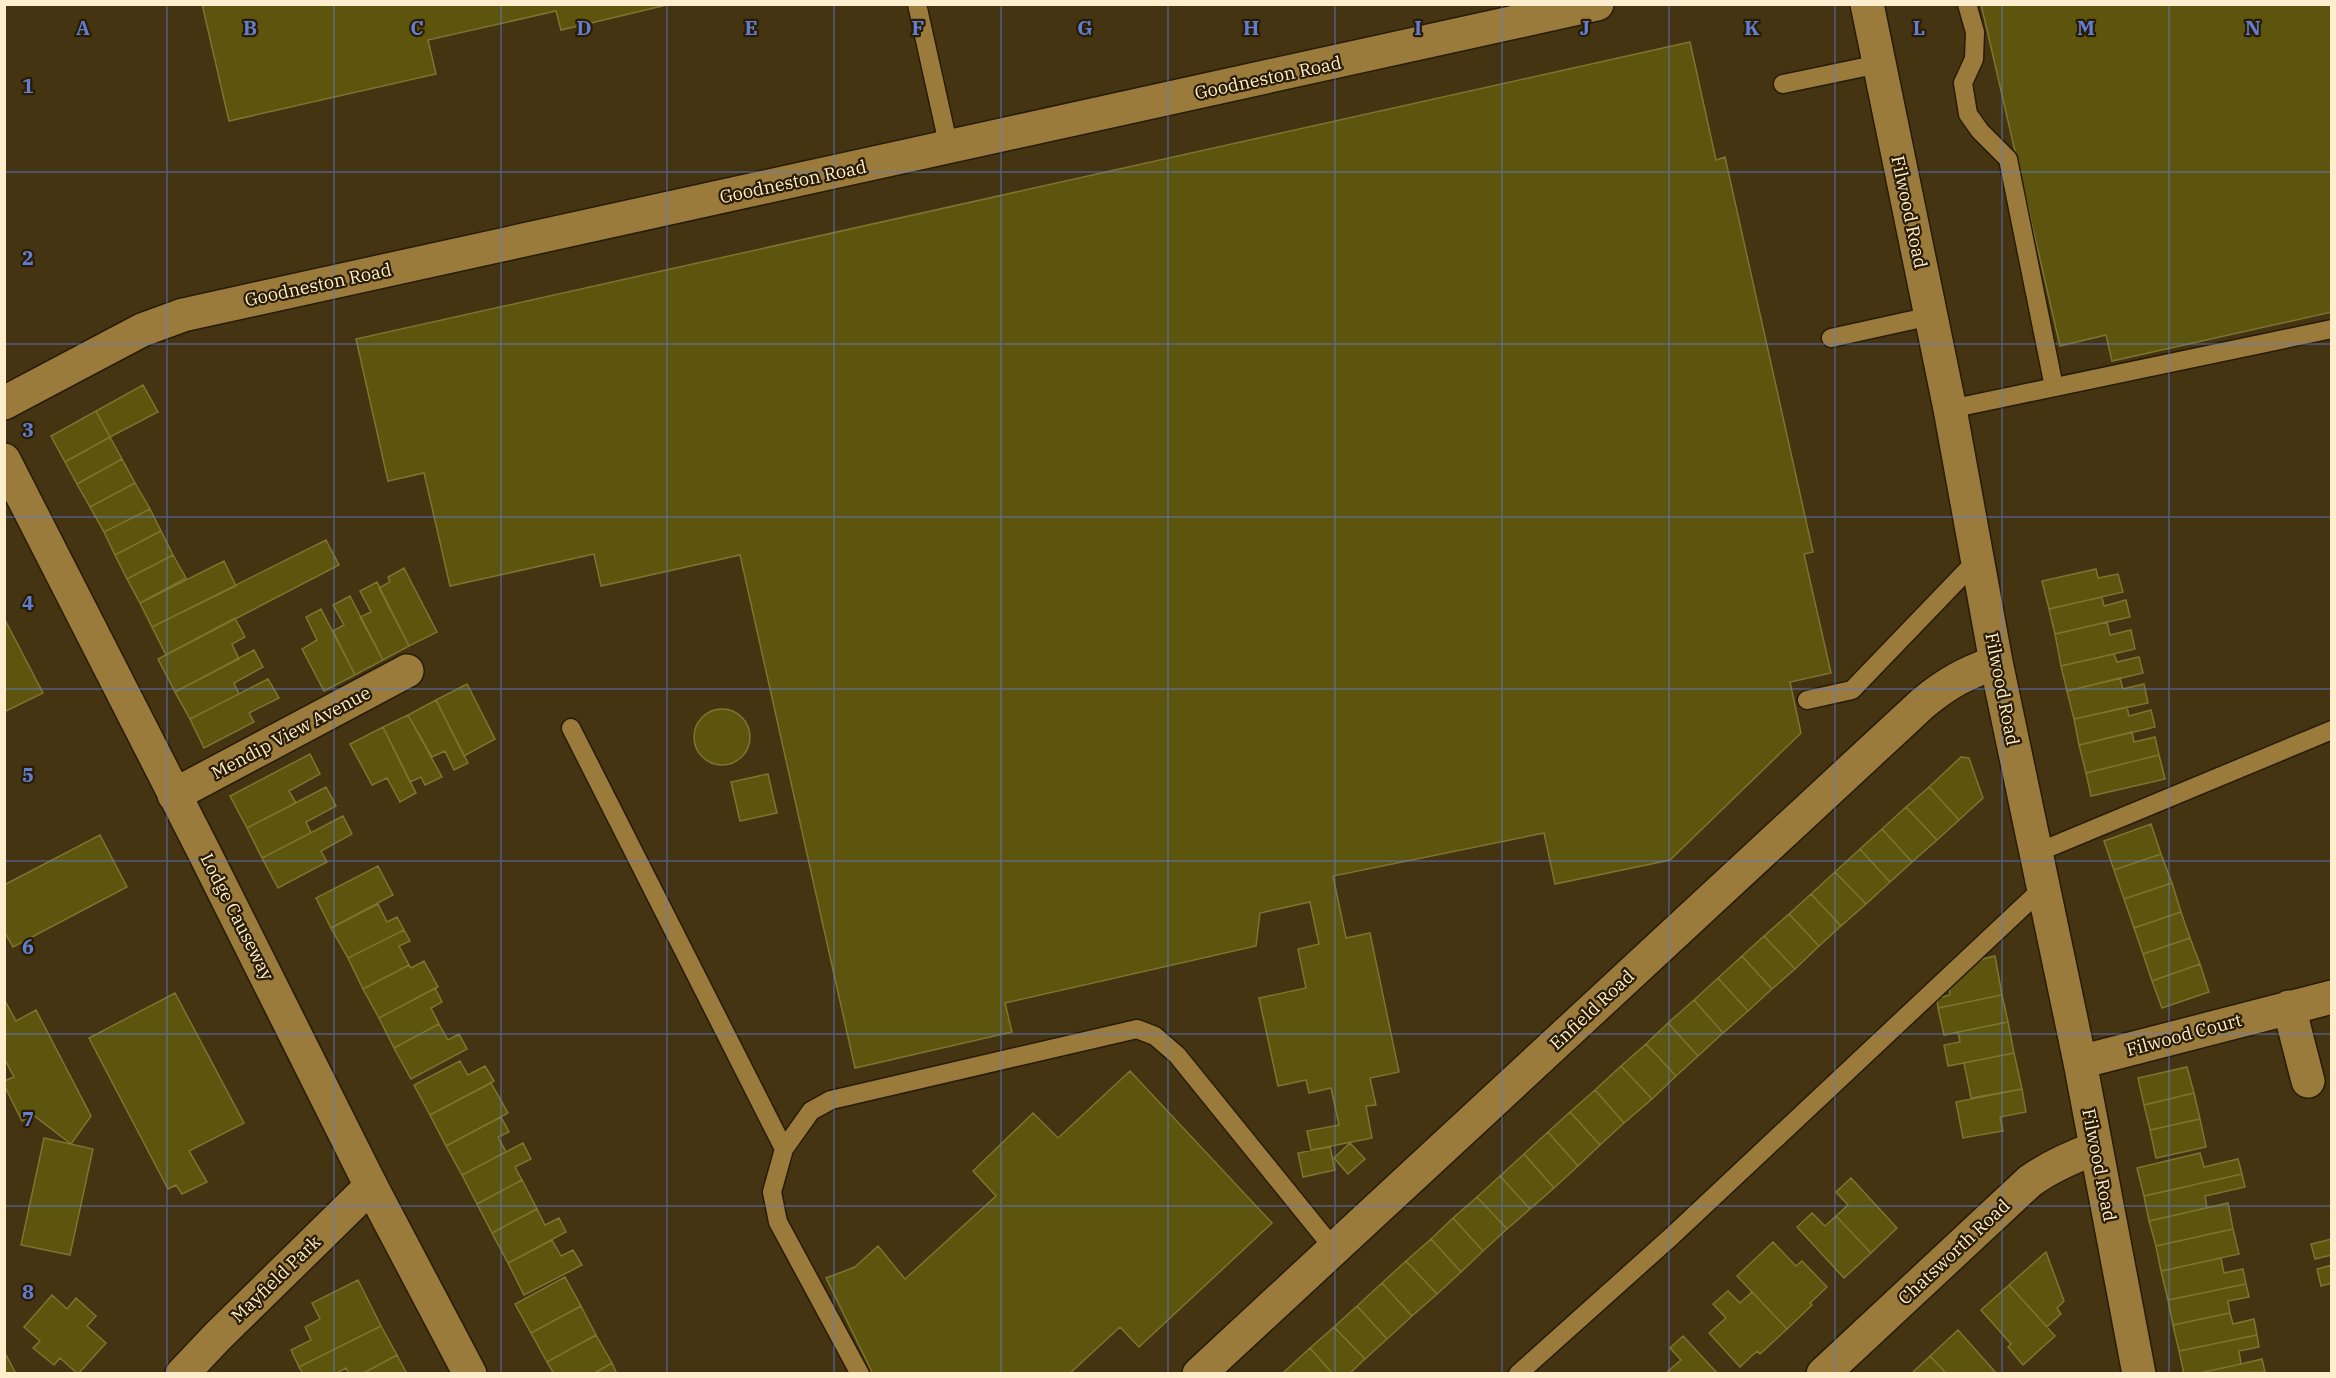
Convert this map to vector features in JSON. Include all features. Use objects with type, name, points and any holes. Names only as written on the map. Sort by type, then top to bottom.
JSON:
[{"type":"street","name":"Goodneston Road","points":[[4,403],[142,330],[183,315],[1597,4]]},
{"type":"street","name":"Filwood Road","points":[[1867,4],[1950,409],[1996,662],[2080,1062],[2134,1370]]},
{"type":"street","name":"Lodge Causeway","points":[[4,460],[371,1186],[470,1374]]},
{"type":"street","name":"Enfield Road","points":[[1199,1374],[1922,704],[1961,675],[1996,662]]},
{"type":"street","name":"Mendip View Avenue","points":[[174,795],[407,671]]},
{"type":"street","name":"Filwood Court","points":[[2080,1062],[2331,997]]},
{"type":"street","points":[[2289,1008],[2308,1081]]},
{"type":"street","name":"Chatsworth Road","points":[[1823,1374],[2031,1181],[2067,1159],[2096,1148]]},
{"type":"street","name":"Mayfield Park","points":[[182,1374],[217,1336],[371,1186]]},
{"type":"lane","points":[[917,4],[949,148]]},
{"type":"lane","points":[[1967,4],[1976,32],[1974,59],[1963,82],[1968,114],[1980,131],[2008,159],[2054,387]]},
{"type":"lane","points":[[1783,84],[1879,64]]},
{"type":"lane","points":[[1831,338],[1931,315]]},
{"type":"lane","points":[[1950,409],[2331,329]]},
{"type":"lane","points":[[1807,700],[1852,690],[1977,560]]},
{"type":"lane","points":[[571,728],[784,1149]]},
{"type":"lane","points":[[2036,854],[2331,730]]},
{"type":"lane","points":[[1518,1374],[1672,1236],[2043,888]]},
{"type":"lane","points":[[860,1374],[778,1222],[772,1192],[784,1149],[812,1111],[831,1100],[1137,1029],[1155,1036],[1178,1055],[1334,1249]]},
{"type":"building","points":[[202,4],[671,4],[561,30],[556,11],[428,40],[436,74],[229,121]]},
{"type":"building","points":[[1981,4],[2332,4],[2332,312],[2112,361],[2106,335],[2060,346]]},
{"type":"building","points":[[1690,42],[1716,160],[1725,157],[1813,552],[1804,554],[1831,673],[1790,682],[1801,733],[1670,860],[1555,884],[1544,833],[1333,876],[1346,938],[1370,933],[1399,1072],[1370,1078],[1376,1105],[1366,1106],[1372,1138],[1311,1150],[1307,1131],[1339,1125],[1331,1088],[1309,1093],[1306,1080],[1278,1086],[1259,998],[1306,988],[1298,949],[1319,944],[1310,902],[1260,913],[1256,946],[1005,1003],[1012,1032],[855,1068],[740,555],[601,586],[594,554],[450,586],[424,473],[388,481],[356,339]]},
{"type":"building","points":[[143,385],[158,412],[110,437],[96,411]]},
{"type":"building","points":[[96,411],[110,437],[65,462],[51,436]]},
{"type":"building","points":[[110,437],[122,459],[77,484],[65,462]]},
{"type":"building","points":[[122,459],[135,483],[90,507],[77,484]]},
{"type":"building","points":[[135,483],[150,509],[104,532],[90,507]]},
{"type":"building","points":[[150,509],[161,531],[115,555],[104,532]]},
{"type":"building","points":[[161,531],[173,555],[127,579],[115,555]]},
{"type":"building","points":[[326,540],[339,565],[166,655],[152,627]]},
{"type":"building","points":[[173,555],[186,578],[140,603],[127,579]]},
{"type":"building","points":[[224,561],[236,586],[152,627],[140,603]]},
{"type":"building","points":[[404,568],[437,632],[409,646],[379,588],[390,582],[388,577]]},
{"type":"building","points":[[2096,569],[2098,578],[2118,574],[2123,592],[2049,609],[2042,581]]},
{"type":"building","points":[[377,582],[409,646],[383,660],[360,617],[371,612],[360,591]]},
{"type":"building","points":[[350,596],[383,660],[355,675],[333,631],[344,625],[333,605]]},
{"type":"building","points":[[2102,597],[2104,606],[2126,600],[2130,617],[2055,634],[2049,609]]},
{"type":"building","points":[[321,609],[355,675],[324,691],[302,649],[317,640],[306,617]]},
{"type":"building","points":[[4,618],[43,693],[4,712]]},
{"type":"building","points":[[235,618],[245,637],[232,644],[239,659],[175,692],[158,659]]},
{"type":"building","points":[[2107,622],[2110,635],[2131,630],[2135,649],[2061,666],[2055,634]]},
{"type":"building","points":[[254,650],[263,667],[234,683],[239,694],[190,719],[175,692]]},
{"type":"building","points":[[2114,654],[2117,662],[2139,657],[2143,673],[2067,691],[2061,666]]},
{"type":"building","points":[[2120,678],[2123,689],[2144,684],[2148,703],[2074,719],[2067,691]]},
{"type":"building","points":[[268,679],[279,698],[249,713],[254,722],[204,748],[190,719]]},
{"type":"building","points":[[467,684],[495,739],[464,756],[436,700]]},
{"type":"building","points":[[436,700],[468,763],[454,770],[445,751],[432,757],[408,715]]},
{"type":"building","points":[[2127,707],[2129,716],[2151,710],[2155,727],[2079,745],[2074,719]]},
{"type":"building","points":[[717,709],[727,709],[742,717],[748,726],[750,737],[748,748],[742,757],[727,765],[717,765],[706,760],[699,753],[694,742],[694,732],[699,721],[706,714]]},
{"type":"building","points":[[408,715],[442,777],[425,785],[421,777],[410,782],[383,727]]},
{"type":"building","points":[[383,727],[416,793],[400,802],[387,778],[372,785],[350,744]]},
{"type":"building","points":[[2132,732],[2134,742],[2155,737],[2159,755],[2086,773],[2079,745]]},
{"type":"building","points":[[310,754],[320,774],[289,791],[296,803],[247,828],[230,796]]},
{"type":"building","points":[[2159,755],[2165,779],[2091,796],[2086,773]]},
{"type":"building","points":[[1961,757],[1969,758],[1983,798],[1959,820],[1929,787]]},
{"type":"building","points":[[768,774],[777,813],[740,821],[731,782]]},
{"type":"building","points":[[326,787],[336,806],[306,822],[311,833],[262,858],[247,828]]},
{"type":"building","points":[[1929,787],[1959,820],[1937,840],[1906,807]]},
{"type":"building","points":[[1906,807],[1937,840],[1912,862],[1882,829]]},
{"type":"building","points":[[343,816],[352,834],[321,851],[327,862],[278,888],[262,858]]},
{"type":"building","points":[[2151,824],[2161,854],[2114,870],[2104,841]]},
{"type":"building","points":[[1882,829],[1912,862],[1890,882],[1860,849]]},
{"type":"building","points":[[100,835],[127,887],[13,947],[4,931],[4,885]]},
{"type":"building","points":[[1860,849],[1890,882],[1866,904],[1835,872]]},
{"type":"building","points":[[2161,854],[2172,883],[2124,899],[2114,870]]},
{"type":"building","points":[[378,866],[393,895],[331,928],[316,898]]},
{"type":"building","points":[[1835,872],[1866,904],[1841,926],[1811,894]]},
{"type":"building","points":[[2172,883],[2181,912],[2134,928],[2124,899]]},
{"type":"building","points":[[1811,894],[1841,926],[1819,946],[1789,914]]},
{"type":"building","points":[[378,904],[387,922],[397,917],[404,930],[348,958],[331,928]]},
{"type":"building","points":[[2181,912],[2190,938],[2143,954],[2134,928]]},
{"type":"building","points":[[1789,914],[1819,946],[1795,969],[1764,936]]},
{"type":"building","points":[[404,930],[410,941],[399,946],[409,965],[363,989],[348,958]]},
{"type":"building","points":[[1764,936],[1795,969],[1772,989],[1742,956]]},
{"type":"building","points":[[2190,938],[2200,964],[2152,981],[2143,954]]},
{"type":"building","points":[[1742,956],[1772,989],[1748,1011],[1718,978]]},
{"type":"building","points":[[1995,956],[2002,995],[1938,1008],[1937,998],[1950,995],[1949,987],[1979,960]]},
{"type":"building","points":[[424,961],[438,987],[379,1018],[363,989],[409,965],[411,968]]},
{"type":"building","points":[[2200,964],[2209,992],[2162,1008],[2152,981]]},
{"type":"building","points":[[1718,978],[1748,1011],[1723,1033],[1694,1000]]},
{"type":"building","points":[[435,988],[442,1002],[431,1008],[439,1024],[394,1048],[379,1018]]},
{"type":"building","points":[[175,993],[244,1123],[189,1151],[207,1182],[182,1194],[176,1185],[168,1189],[89,1038]]},
{"type":"building","points":[[2002,995],[2008,1022],[1944,1035],[1938,1008]]},
{"type":"building","points":[[4,999],[16,1021],[36,1010],[91,1116],[71,1144],[33,1115],[22,1121],[4,1085],[4,1081],[14,1077],[4,1058]]},
{"type":"building","points":[[1694,1000],[1723,1033],[1698,1056],[1668,1023]]},
{"type":"building","points":[[2008,1022],[2014,1053],[1948,1066],[1944,1045],[1960,1042],[1958,1032]]},
{"type":"building","points":[[1668,1023],[1698,1056],[1676,1076],[1646,1044]]},
{"type":"building","points":[[439,1024],[448,1040],[459,1034],[467,1049],[411,1079],[394,1048]]},
{"type":"building","points":[[1646,1044],[1676,1076],[1652,1099],[1621,1066]]},
{"type":"building","points":[[2014,1053],[2022,1089],[1971,1098],[1964,1063]]},
{"type":"building","points":[[460,1061],[468,1075],[485,1066],[494,1081],[430,1115],[414,1085]]},
{"type":"building","points":[[1621,1066],[1652,1099],[1624,1123],[1595,1090]]},
{"type":"building","points":[[2187,1067],[2194,1093],[2144,1105],[2138,1078]]},
{"type":"building","points":[[1130,1071],[1272,1223],[1139,1347],[1120,1327],[1069,1374],[873,1374],[826,1278],[855,1267],[878,1246],[905,1279],[996,1196],[973,1171],[1033,1113],[1058,1138]]},
{"type":"building","points":[[491,1083],[508,1113],[446,1146],[430,1115]]},
{"type":"building","points":[[2022,1089],[2026,1112],[2000,1117],[2003,1131],[1963,1138],[1956,1102]]},
{"type":"building","points":[[1595,1090],[1624,1123],[1600,1145],[1570,1112]]},
{"type":"building","points":[[2194,1093],[2200,1119],[2150,1130],[2144,1105]]},
{"type":"building","points":[[1570,1112],[1600,1145],[1578,1166],[1548,1132]]},
{"type":"building","points":[[501,1117],[509,1132],[498,1137],[506,1152],[462,1175],[446,1146]]},
{"type":"building","points":[[2200,1119],[2206,1147],[2156,1158],[2150,1130]]},
{"type":"building","points":[[1548,1132],[1578,1166],[1554,1188],[1524,1154]]},
{"type":"building","points":[[44,1138],[93,1149],[70,1255],[21,1245]]},
{"type":"building","points":[[523,1143],[531,1159],[515,1167],[522,1180],[477,1204],[462,1175]]},
{"type":"building","points":[[1350,1143],[1365,1159],[1348,1174],[1334,1158]]},
{"type":"building","points":[[1330,1147],[1335,1170],[1303,1177],[1298,1153]]},
{"type":"building","points":[[2200,1153],[2204,1167],[2238,1159],[2242,1174],[2144,1196],[2137,1168]]},
{"type":"building","points":[[1524,1154],[1554,1188],[1530,1209],[1500,1176]]},
{"type":"building","points":[[2242,1174],[2245,1187],[2205,1196],[2207,1208],[2149,1221],[2144,1196]]},
{"type":"building","points":[[1500,1176],[1530,1209],[1507,1229],[1477,1197]]},
{"type":"building","points":[[1851,1178],[1897,1228],[1871,1253],[1836,1216],[1848,1205],[1836,1192]]},
{"type":"building","points":[[522,1180],[537,1209],[492,1233],[477,1204]]},
{"type":"building","points":[[1477,1197],[1507,1229],[1483,1251],[1453,1218]]},
{"type":"building","points":[[2228,1203],[2233,1229],[2156,1246],[2149,1221]]},
{"type":"building","points":[[537,1209],[545,1225],[559,1218],[566,1232],[508,1263],[492,1233]]},
{"type":"building","points":[[1812,1213],[1825,1226],[1836,1216],[1871,1253],[1844,1278],[1797,1227]]},
{"type":"building","points":[[1453,1218],[1483,1251],[1461,1272],[1431,1239]]},
{"type":"building","points":[[2233,1229],[2239,1254],[2161,1271],[2156,1246]]},
{"type":"building","points":[[1431,1239],[1461,1272],[1437,1294],[1406,1261]]},
{"type":"building","points":[[2332,1239],[2332,1255],[2315,1259],[2311,1244]]},
{"type":"building","points":[[552,1240],[561,1256],[573,1250],[582,1265],[524,1295],[508,1263]]},
{"type":"building","points":[[1773,1242],[1796,1266],[1802,1261],[1827,1287],[1787,1329],[1737,1276]]},
{"type":"building","points":[[2046,1252],[2064,1301],[2057,1308],[2061,1314],[2047,1327],[2009,1285]]},
{"type":"building","points":[[2221,1258],[2224,1273],[2243,1269],[2246,1284],[2168,1300],[2161,1271]]},
{"type":"building","points":[[1406,1261],[1437,1294],[1412,1316],[1382,1283]]},
{"type":"building","points":[[2332,1265],[2332,1283],[2321,1286],[2317,1269]]},
{"type":"building","points":[[565,1277],[581,1306],[531,1333],[515,1304]]},
{"type":"building","points":[[358,1280],[381,1326],[299,1367],[291,1350],[311,1340],[305,1327],[320,1319],[312,1303]]},
{"type":"building","points":[[1382,1283],[1412,1316],[1387,1339],[1357,1306]]},
{"type":"building","points":[[2246,1284],[2249,1297],[2228,1301],[2230,1313],[2173,1325],[2168,1300]]},
{"type":"building","points":[[2009,1285],[2055,1336],[2023,1365],[2008,1347],[2011,1344],[1981,1310]]},
{"type":"building","points":[[1728,1291],[1740,1303],[1752,1292],[1787,1329],[1760,1354],[1757,1351],[1740,1367],[1709,1333],[1726,1318],[1713,1304]]},
{"type":"building","points":[[52,1295],[67,1309],[76,1298],[96,1316],[87,1326],[106,1343],[78,1374],[60,1358],[54,1365],[33,1348],[40,1341],[24,1327]]},
{"type":"building","points":[[581,1306],[596,1335],[547,1362],[531,1333]]},
{"type":"building","points":[[1357,1306],[1387,1339],[1365,1359],[1334,1327]]},
{"type":"building","points":[[2230,1313],[2233,1324],[2254,1319],[2257,1335],[2179,1351],[2173,1325]]},
{"type":"building","points":[[381,1326],[397,1355],[362,1374],[349,1374],[346,1368],[335,1374],[303,1374],[299,1367]]},
{"type":"building","points":[[1334,1327],[1365,1359],[1349,1374],[1333,1374],[1310,1348]]},
{"type":"building","points":[[1958,1330],[1997,1374],[1947,1374],[1930,1356]]},
{"type":"building","points":[[596,1335],[612,1363],[593,1374],[554,1374],[547,1362]]},
{"type":"building","points":[[2257,1335],[2259,1347],[2239,1351],[2241,1364],[2195,1374],[2184,1374],[2179,1351]]},
{"type":"building","points":[[1683,1336],[1718,1374],[1671,1374],[1668,1371],[1681,1360],[1670,1348]]},
{"type":"building","points":[[1310,1348],[1333,1374],[1283,1373]]},
{"type":"building","points":[[4,1351],[16,1374],[4,1374]]},
{"type":"building","points":[[397,1355],[407,1374],[362,1374]]},
{"type":"building","points":[[1930,1356],[1947,1374],[1911,1374]]},
{"type":"building","points":[[2262,1359],[2265,1372],[2195,1374],[2241,1364]]},
{"type":"building","points":[[612,1363],[617,1374],[593,1374]]}]
